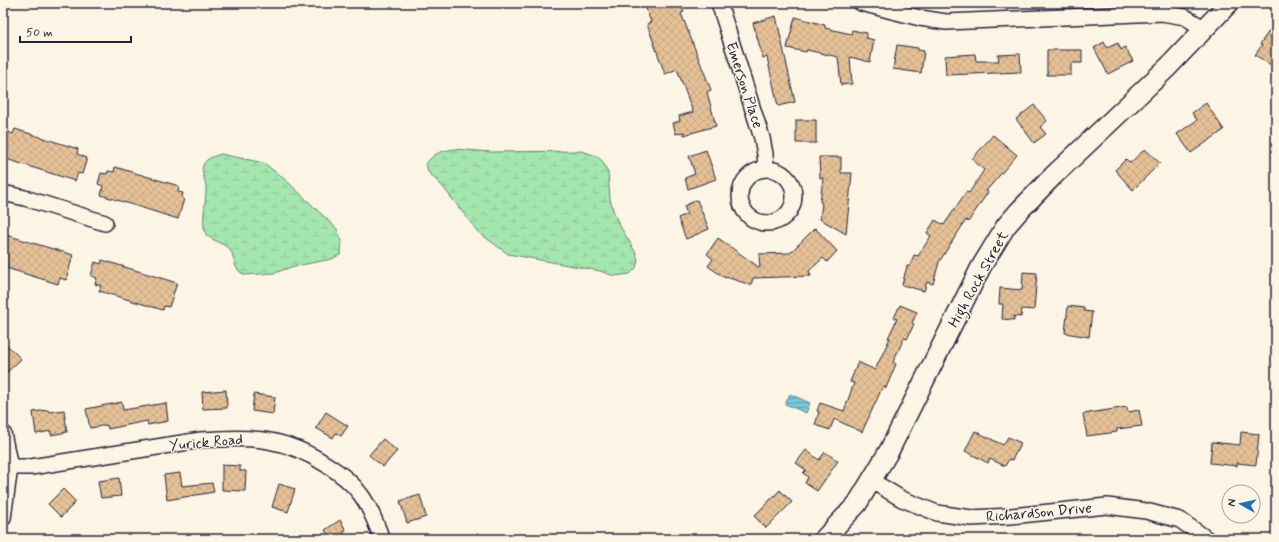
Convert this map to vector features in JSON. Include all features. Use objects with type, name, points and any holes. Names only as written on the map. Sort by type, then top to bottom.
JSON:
[{"type":"street","name":"Emerson Place","points":[[719,3],[762,138],[766,169]]},
{"type":"street","points":[[861,3],[924,19],[946,22],[1162,13],[1184,17],[1205,29]]},
{"type":"street","name":"High Rock Street","points":[[824,539],[857,504],[872,481],[909,415],[981,267],[1006,226],[1053,176],[1168,67],[1229,3]]},
{"type":"street","points":[[3,192],[105,223]]},
{"type":"street","points":[[3,433],[10,467],[3,518]]},
{"type":"street","name":"Yurick Road","points":[[10,467],[31,467],[201,440],[226,438],[266,440],[285,444],[302,451],[319,460],[347,479],[361,495],[377,525],[382,539]]},
{"type":"street","name":"Richardson Drive","points":[[872,481],[902,499],[936,513],[971,518],[1011,516],[1107,506],[1146,511],[1180,520],[1207,539]]},
{"type":"green space","points":[[454,149],[491,152],[581,151],[597,156],[603,162],[608,173],[610,199],[614,213],[636,253],[638,260],[636,268],[630,274],[614,276],[600,271],[508,254],[478,232],[443,187],[428,172],[426,164],[432,157],[442,152]]},
{"type":"green space","points":[[221,154],[264,163],[288,182],[337,229],[342,241],[341,254],[332,259],[291,267],[275,273],[245,275],[240,272],[236,267],[229,248],[207,236],[204,227],[206,187],[202,168],[208,159]]},
{"type":"water","points":[[790,394],[810,403],[806,413],[785,404]]},
{"type":"building","points":[[644,3],[680,3],[684,12],[681,13],[711,90],[707,92],[716,126],[684,135],[684,132],[676,134],[673,123],[680,121],[679,116],[693,112],[677,69],[665,74],[647,24],[651,22]]},
{"type":"building","points":[[776,16],[795,102],[778,106],[767,57],[763,58],[753,23]]},
{"type":"building","points":[[795,17],[825,25],[825,28],[851,34],[852,30],[867,33],[866,38],[874,40],[870,62],[850,57],[852,84],[841,85],[838,57],[807,50],[806,52],[787,48]]},
{"type":"building","points":[[1276,21],[1276,58],[1271,65],[1255,55],[1262,45],[1260,44]]},
{"type":"building","points":[[1104,42],[1107,48],[1118,43],[1121,50],[1125,47],[1133,61],[1108,74],[1094,48]]},
{"type":"building","points":[[897,45],[918,48],[918,50],[924,51],[921,73],[893,69]]},
{"type":"building","points":[[1047,50],[1082,50],[1082,63],[1071,63],[1071,75],[1047,75]]},
{"type":"building","points":[[975,54],[976,61],[999,61],[998,55],[1020,54],[1021,72],[946,75],[945,56]]},
{"type":"building","points":[[1206,103],[1224,130],[1191,153],[1177,134],[1197,120],[1192,113]]},
{"type":"building","points":[[1034,105],[1047,121],[1040,127],[1046,134],[1034,143],[1016,119]]},
{"type":"building","points":[[796,120],[816,120],[816,143],[796,143]]},
{"type":"building","points":[[15,129],[78,149],[77,154],[87,158],[82,174],[78,173],[75,181],[3,158],[3,149],[8,132],[13,134]]},
{"type":"building","points":[[993,135],[1017,155],[986,191],[988,192],[968,222],[966,220],[939,262],[933,284],[927,282],[924,291],[902,285],[907,266],[910,266],[914,255],[918,256],[931,236],[927,233],[935,220],[944,225],[966,192],[969,193],[984,170],[972,159]]},
{"type":"building","points":[[1145,149],[1160,163],[1133,190],[1115,170],[1126,159],[1130,163]]},
{"type":"building","points":[[706,150],[716,179],[688,189],[685,178],[695,174],[689,156]]},
{"type":"building","points":[[819,157],[841,157],[841,173],[852,173],[846,234],[820,219],[822,203],[820,202],[823,178],[820,178]]},
{"type":"building","points":[[115,167],[179,186],[178,192],[183,193],[182,198],[184,199],[178,219],[101,195],[103,186],[98,184],[101,173],[107,174],[108,171],[114,172]]},
{"type":"building","points":[[697,200],[709,229],[686,239],[678,218],[687,214],[684,206]]},
{"type":"building","points":[[815,228],[837,251],[827,262],[823,258],[809,271],[811,276],[753,278],[751,285],[726,277],[725,278],[708,266],[713,259],[707,254],[718,238],[760,268],[759,254],[790,253]]},
{"type":"building","points":[[3,234],[73,255],[66,280],[60,278],[58,284],[3,267]]},
{"type":"building","points":[[102,260],[177,283],[169,307],[164,306],[163,310],[99,291],[101,286],[95,284],[97,278],[91,276],[95,262],[101,264]]},
{"type":"building","points":[[1023,272],[1037,273],[1034,310],[1022,309],[1021,317],[1014,316],[1014,320],[1002,319],[1003,304],[999,304],[1000,288],[1022,290]]},
{"type":"building","points":[[900,305],[917,312],[912,323],[914,324],[907,339],[904,338],[893,362],[896,364],[886,388],[883,386],[862,432],[834,419],[830,430],[815,425],[820,403],[844,411],[854,383],[850,382],[858,362],[875,370],[890,338],[888,338],[897,319],[894,318]]},
{"type":"building","points":[[1068,306],[1084,308],[1084,311],[1092,312],[1089,337],[1065,333]]},
{"type":"building","points":[[3,341],[21,359],[3,376]]},
{"type":"building","points":[[226,390],[227,408],[203,409],[202,392]]},
{"type":"building","points":[[254,394],[275,397],[273,414],[252,411]]},
{"type":"building","points":[[122,402],[123,410],[166,403],[168,421],[148,425],[147,421],[108,429],[107,425],[90,428],[86,409]]},
{"type":"building","points":[[1127,407],[1128,412],[1139,410],[1142,426],[1117,429],[1117,432],[1087,436],[1083,414]]},
{"type":"building","points":[[48,410],[49,412],[64,410],[67,432],[51,435],[51,431],[36,434],[33,412]]},
{"type":"building","points":[[326,412],[348,426],[341,436],[336,433],[333,438],[316,428]]},
{"type":"building","points":[[975,431],[1003,445],[1008,437],[1021,443],[1012,460],[1009,459],[1005,466],[990,459],[988,463],[965,451]]},
{"type":"building","points":[[1241,432],[1259,434],[1256,465],[1237,463],[1237,466],[1210,463],[1212,442],[1240,445]]},
{"type":"building","points":[[383,439],[397,451],[383,467],[369,455]]},
{"type":"building","points":[[806,450],[819,460],[825,452],[838,461],[817,491],[805,483],[808,477],[803,473],[806,470],[796,463]]},
{"type":"building","points":[[222,465],[240,466],[240,471],[246,471],[245,491],[222,490]]},
{"type":"building","points":[[180,473],[182,486],[212,483],[214,492],[167,500],[164,475]]},
{"type":"building","points":[[119,478],[121,496],[101,498],[98,481]]},
{"type":"building","points":[[279,484],[295,489],[288,512],[272,507]]},
{"type":"building","points":[[63,489],[76,502],[61,517],[48,504]]},
{"type":"building","points":[[780,490],[792,502],[766,528],[754,516]]},
{"type":"building","points":[[420,495],[426,517],[407,523],[400,501]]},
{"type":"building","points":[[340,520],[346,530],[343,532],[348,539],[331,539],[325,530]]}]
